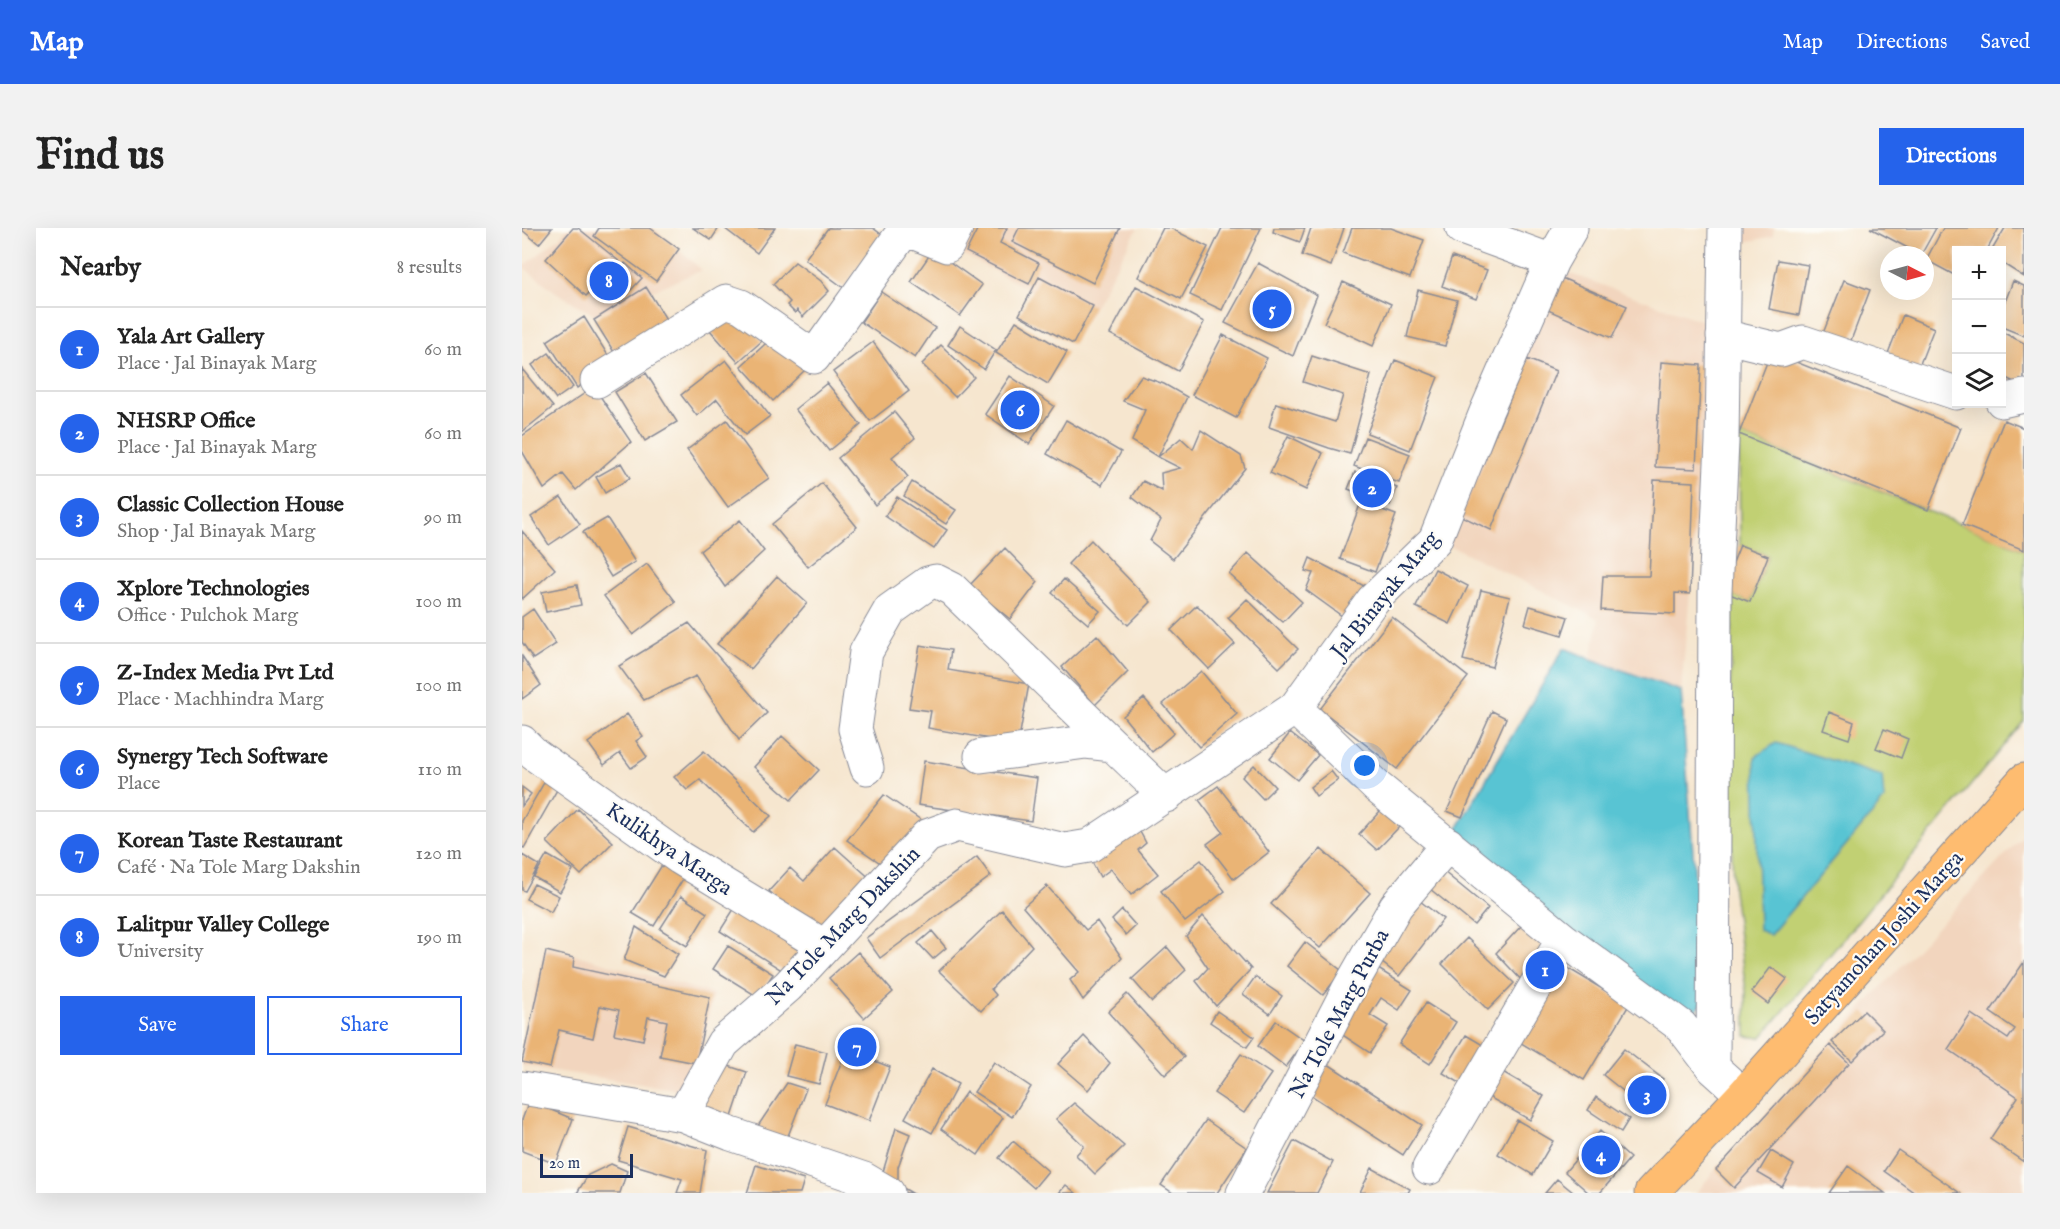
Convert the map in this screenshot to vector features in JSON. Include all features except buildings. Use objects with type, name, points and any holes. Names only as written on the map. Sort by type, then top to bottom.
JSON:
[{"type":"main road","name":"Satyamohan Joshi Marga","points":[[1651,1193],[1743,1095],[2024,780]]},
{"type":"street","points":[[597,381],[726,301],[741,306],[814,357],[905,229],[947,246],[956,228]]},
{"type":"street","points":[[1462,228],[1552,261]]},
{"type":"street","name":"Jal Binayak Marg","points":[[1295,708],[1373,600],[1435,540],[1486,412],[1552,261],[1571,228]]},
{"type":"street","points":[[1713,1068],[1715,592],[1722,442],[1725,228]]},
{"type":"street","points":[[1724,336],[1781,350],[1803,342],[1952,392]]},
{"type":"street","points":[[2006,400],[2024,396]]},
{"type":"street","points":[[867,768],[855,729],[866,652],[890,610],[928,583],[936,581],[951,589],[1166,796]]},
{"type":"street","points":[[1295,708],[1377,787],[1563,939],[1680,1026],[1713,1068],[1743,1095]]},
{"type":"street","name":"Na Tole Marg Dakshin","points":[[683,1115],[723,1043],[789,986],[927,836],[957,825],[1065,850],[1089,846],[1295,708]]},
{"type":"street","name":"Kulikhya Marga","points":[[522,742],[534,754],[680,858],[824,946]]},
{"type":"street","points":[[981,756],[1086,742],[1113,745]]},
{"type":"street","name":"Na Tole Marg Purba","points":[[1243,1193],[1347,992],[1396,906],[1448,844]]},
{"type":"street","points":[[1429,1168],[1563,939]]},
{"type":"street","points":[[522,1089],[683,1115],[731,1134],[864,1179],[888,1193]]},
{"type":"shaded area","points":[[566,228],[653,228],[702,270],[594,315],[556,292],[523,267],[560,237]]},
{"type":"shaded area","points":[[972,228],[1138,228],[1086,320],[959,252]]},
{"type":"shaded area","points":[[1727,228],[1774,228],[1773,236],[1728,246]]},
{"type":"shaded area","points":[[1551,267],[1714,325],[1681,691],[1591,659],[1599,619],[1447,544]]},
{"type":"shaded area","points":[[2024,835],[2024,1193],[1696,1193],[1869,1000]]},
{"type":"shaded area","points":[[545,946],[713,994],[693,1092],[522,1066],[522,1049]]},
{"type":"green space","points":[[1739,434],[2024,550],[2024,721],[1761,1038],[1746,1036],[1746,991],[1733,890],[1729,724],[1733,595],[1750,602],[1768,556],[1740,545]]},
{"type":"water","points":[[1564,648],[1681,691],[1704,1001],[1681,1026],[1448,844]]},
{"type":"water","points":[[1776,743],[1882,776],[1884,800],[1770,935],[1759,930],[1755,757]]},
{"type":"place","name":"Lalitpur Valley College","points":[[609,281]]},
{"type":"place","name":"Z-Index Media Pvt Ltd","points":[[1272,309]]},
{"type":"place","name":"Synergy Tech Software","points":[[1020,410]]},
{"type":"place","name":"NHSRP Office","points":[[1372,488]]},
{"type":"place","name":"Yala Art Gallery","points":[[1545,970]]},
{"type":"place","name":"Korean Taste Restaurant","points":[[857,1047]]},
{"type":"place","name":"Classic Collection House","points":[[1647,1095]]},
{"type":"place","name":"Xplore Technologies","points":[[1601,1155]]}]
